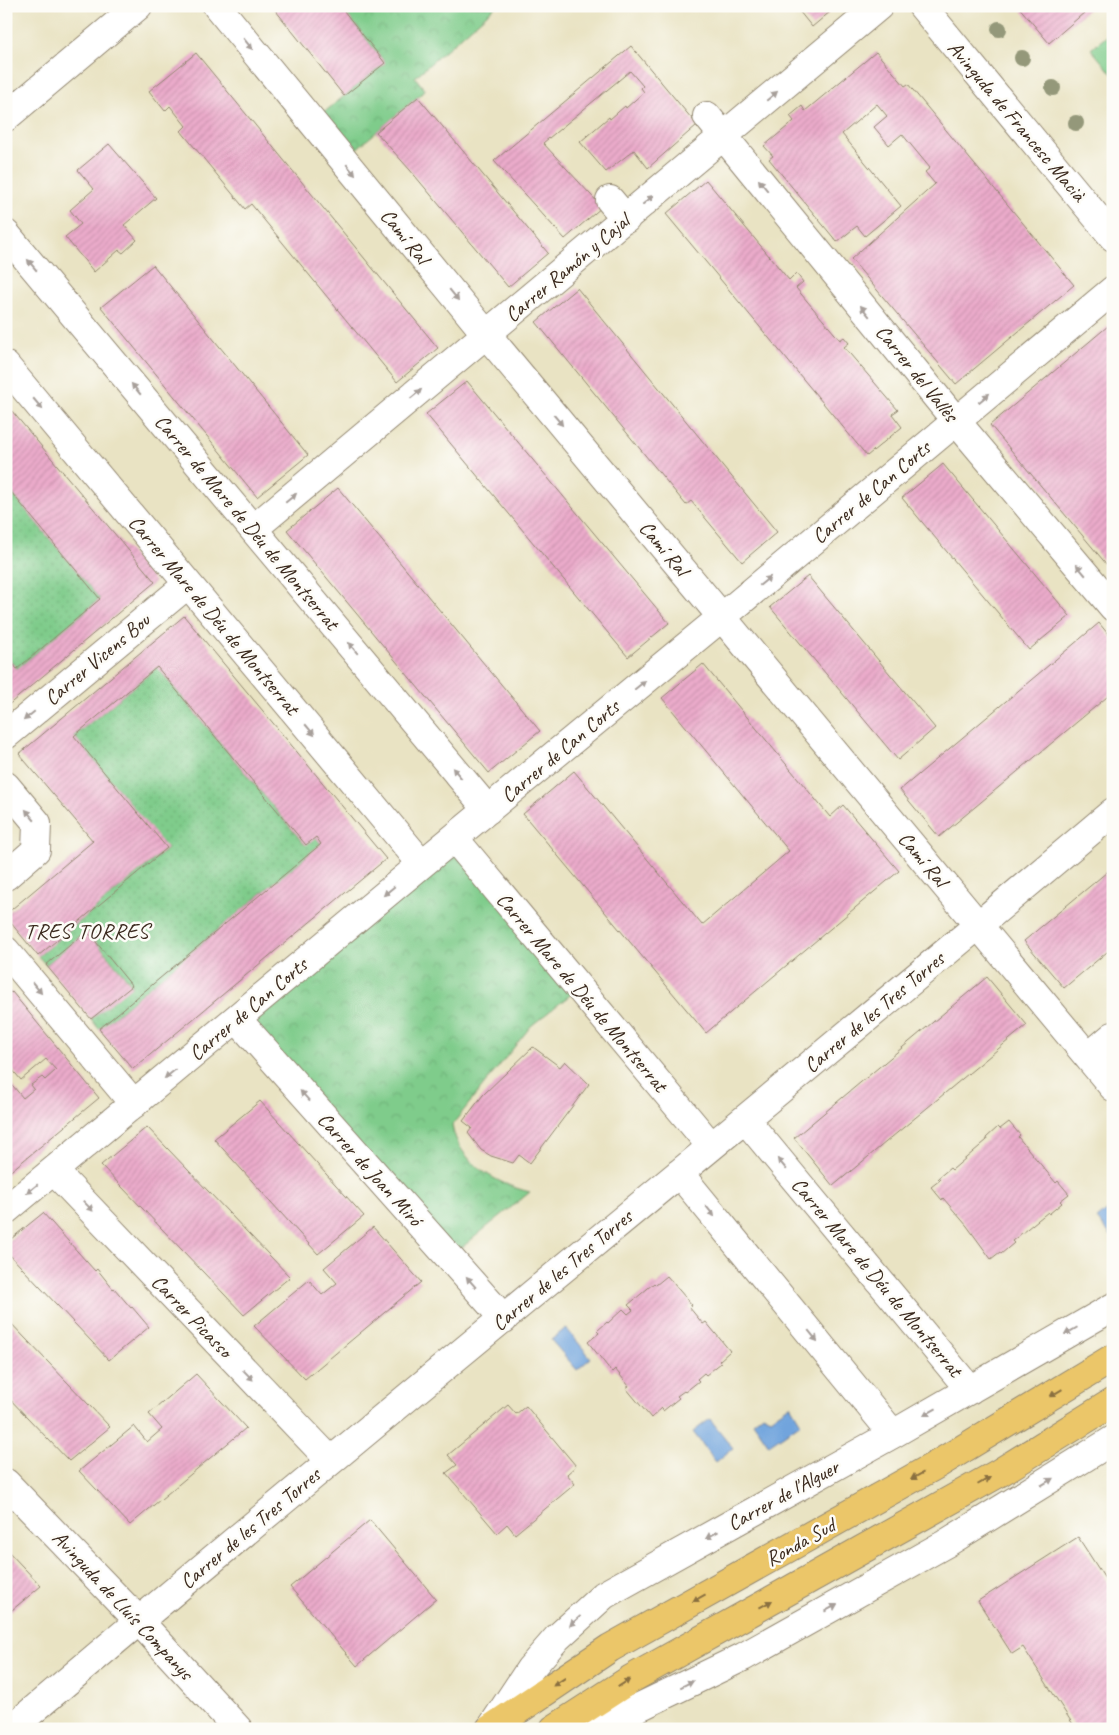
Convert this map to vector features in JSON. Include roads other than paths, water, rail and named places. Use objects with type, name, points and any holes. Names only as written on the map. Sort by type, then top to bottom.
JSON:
[{"type":"main road","name":"Ronda Sud","points":[[490,1728],[610,1648],[938,1464],[1113,1358]]},
{"type":"main road","name":"Ronda Sud","points":[[554,1729],[631,1679],[999,1473],[1113,1402]]},
{"type":"street","points":[[6,117],[138,6]]},
{"type":"street","name":"Camí Ral","points":[[217,6],[487,335],[1113,1087]]},
{"type":"street","name":"Carrer Ramón y Cajal","points":[[253,529],[487,335],[618,210],[715,126],[879,6]]},
{"type":"street","name":"Avinguda de Francesc Macià","points":[[922,6],[1113,236]]},
{"type":"street","name":"Carrer del Vallès","points":[[715,126],[956,421],[1113,608]]},
{"type":"street","name":"Carrer de Mare de Déu de Montserrat","points":[[6,234],[488,810]]},
{"type":"street","name":"Carrer de Can Corts","points":[[6,1210],[722,617],[1113,290]]},
{"type":"street","name":"Carrer Mare de Déu de Montserrat","points":[[6,366],[422,864]]},
{"type":"street","name":"Carrer Vicens Bou","points":[[6,735],[188,584]]},
{"type":"street","points":[[6,786],[37,823],[36,850],[6,876]]},
{"type":"street","name":"Carrer de les Tres Torres","points":[[11,1729],[138,1621],[979,926],[1113,812]]},
{"type":"street","name":"Carrer Mare de Déu de Montserrat","points":[[454,838],[711,1146]]},
{"type":"street","points":[[6,951],[134,1104]]},
{"type":"street","name":"Carrer de Joan Miró","points":[[237,1019],[504,1319]]},
{"type":"street","points":[[1088,1056],[1113,1036]]},
{"type":"street","name":"Carrer Mare de Déu de Montserrat","points":[[745,1119],[970,1390]]},
{"type":"street","name":"Carrer Picasso","points":[[54,1171],[331,1461]]},
{"type":"street","points":[[679,1173],[893,1434]]},
{"type":"street","name":"Carrer de l'Alguer","points":[[490,1728],[530,1669],[557,1638],[604,1595],[893,1434],[1113,1307]]},
{"type":"street","points":[[560,1729],[629,1712],[743,1657],[945,1544],[1113,1440]]},
{"type":"street","name":"Avinguda de Lluís Companys","points":[[6,1483],[238,1729]]},
{"type":"water","points":[[1113,1206],[1113,1238],[1097,1219]]},
{"type":"water","points":[[566,1328],[591,1358],[577,1370],[551,1340]]},
{"type":"water","points":[[790,1405],[801,1423],[769,1445],[753,1422],[763,1414],[771,1418]]},
{"type":"water","points":[[710,1419],[733,1448],[716,1462],[693,1432]]},
{"type":"district","name":"TRES TORRES","points":[[87,931]]}]
